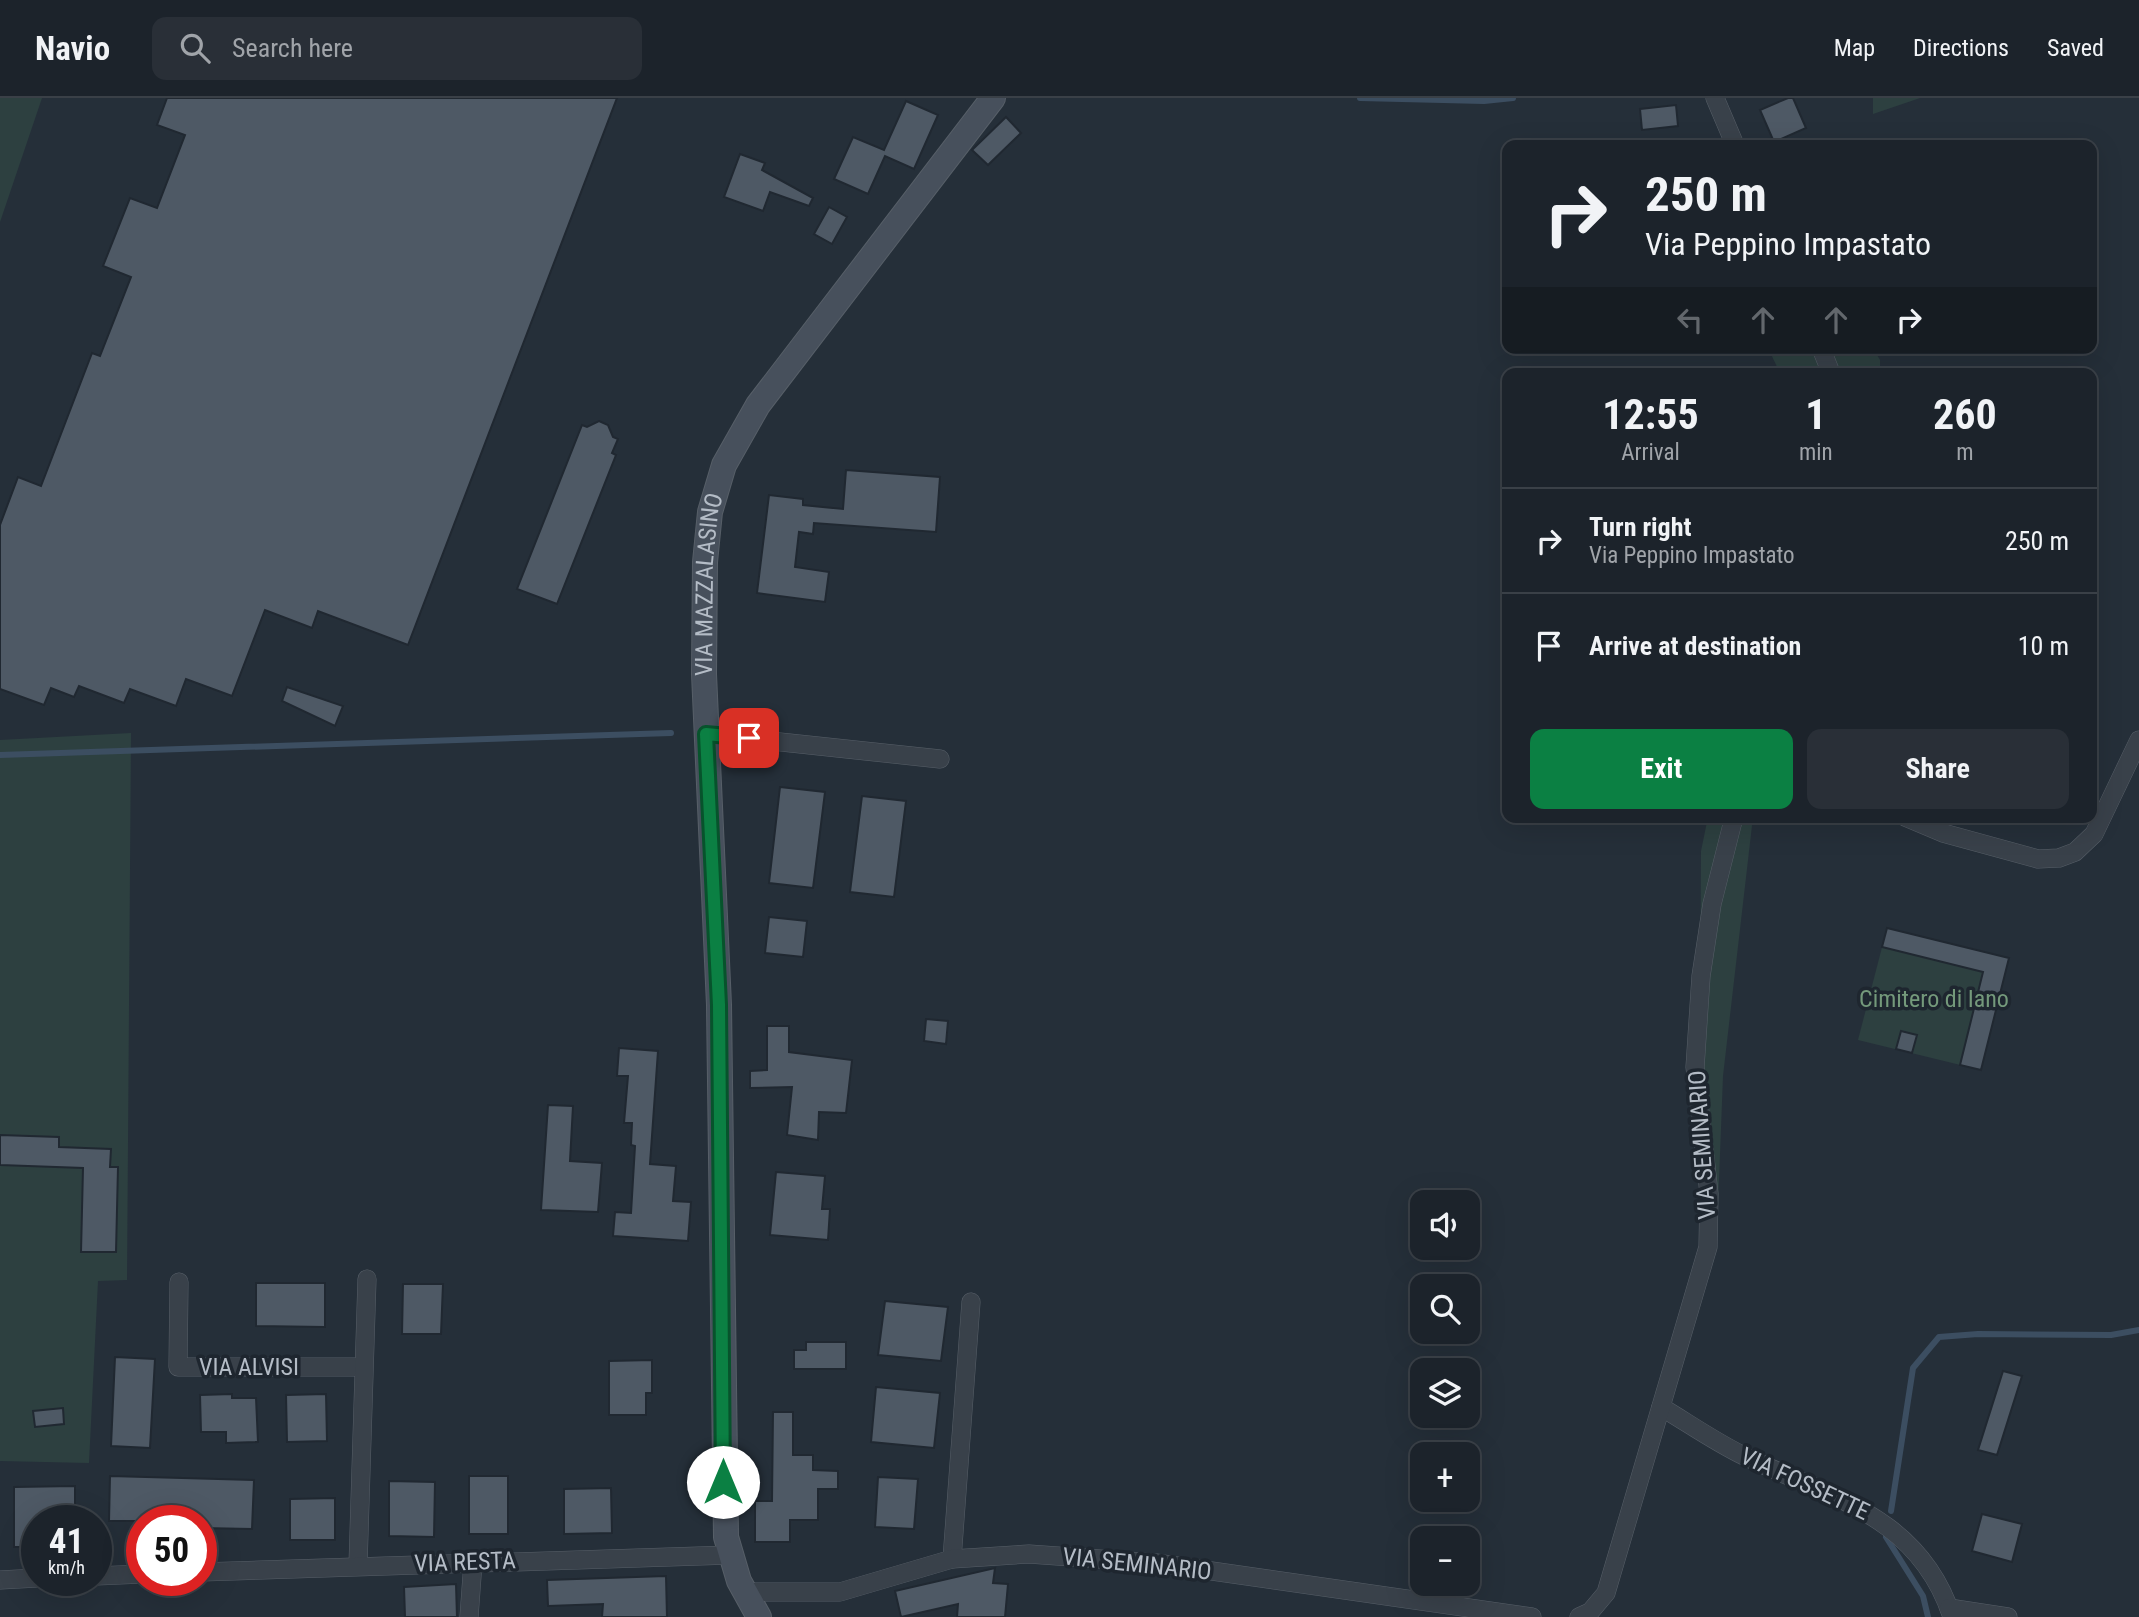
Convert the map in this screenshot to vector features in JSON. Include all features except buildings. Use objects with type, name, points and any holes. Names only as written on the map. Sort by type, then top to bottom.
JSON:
[{"type":"main road","name":"VIA MAZZALASINO","points":[[759,1617],[744,1592],[730,1555],[723,1482],[719,1005],[706,734],[705,562],[710,512],[724,465],[758,405],[993,98]]},
{"type":"street","points":[[1715,98],[1733,140]]},
{"type":"street","points":[[706,734],[940,759]]},
{"type":"street","points":[[1919,823],[1943,833],[2038,859],[2059,858],[2075,852],[2094,834],[2139,740]]},
{"type":"street","name":"VIA SEMINARIO","points":[[1579,1617],[1590,1612],[1605,1593],[1708,1247],[1709,1194],[1695,1067],[1701,976],[1710,916],[1733,823]]},
{"type":"street","points":[[358,1565],[367,1279]]},
{"type":"street","name":"VIA ALVISI","points":[[179,1282],[178,1367],[363,1367]]},
{"type":"street","points":[[952,1559],[971,1302]]},
{"type":"street","name":"VIA FOSSETTE","points":[[1661,1407],[1728,1448],[1844,1498],[1881,1521],[1916,1553],[1951,1612]]},
{"type":"street","name":"VIA SEMINARIO","points":[[744,1592],[840,1592],[952,1559],[1003,1554],[1118,1559],[1532,1617]]},
{"type":"street","name":"VIA RESTA","points":[[217,1571],[730,1555]]},
{"type":"street","points":[[469,1617],[473,1562]]},
{"type":"street","points":[[0,1580],[21,1579]]},
{"type":"street","points":[[1951,1612],[2008,1617]]},
{"type":"green space","points":[[0,98],[42,98],[0,222]]},
{"type":"green space","points":[[1873,98],[1920,98],[1873,114]]},
{"type":"green space","points":[[1771,354],[1876,354],[1880,360],[1880,368],[1778,368]]},
{"type":"green space","points":[[131,733],[127,1280],[98,1281],[89,1463],[0,1461],[0,740]]},
{"type":"green space","points":[[1707,823],[1752,823],[1723,1076],[1717,1233],[1700,1066],[1701,851]]},
{"type":"green space","name":"Cimitero di Iano","points":[[1887,928],[2009,958],[1981,1070],[1858,1040]]},
{"type":"waterway","points":[[1360,98],[1484,101],[1513,98]]},
{"type":"waterway","points":[[0,755],[671,733]]},
{"type":"waterway","points":[[1891,1511],[1913,1368],[1939,1337],[1978,1334],[2111,1335],[2139,1330]]},
{"type":"waterway","points":[[1886,1537],[1923,1596],[1928,1617]]},
{"type":"route","points":[[723,1482],[719,1005],[706,734],[749,738]]}]
